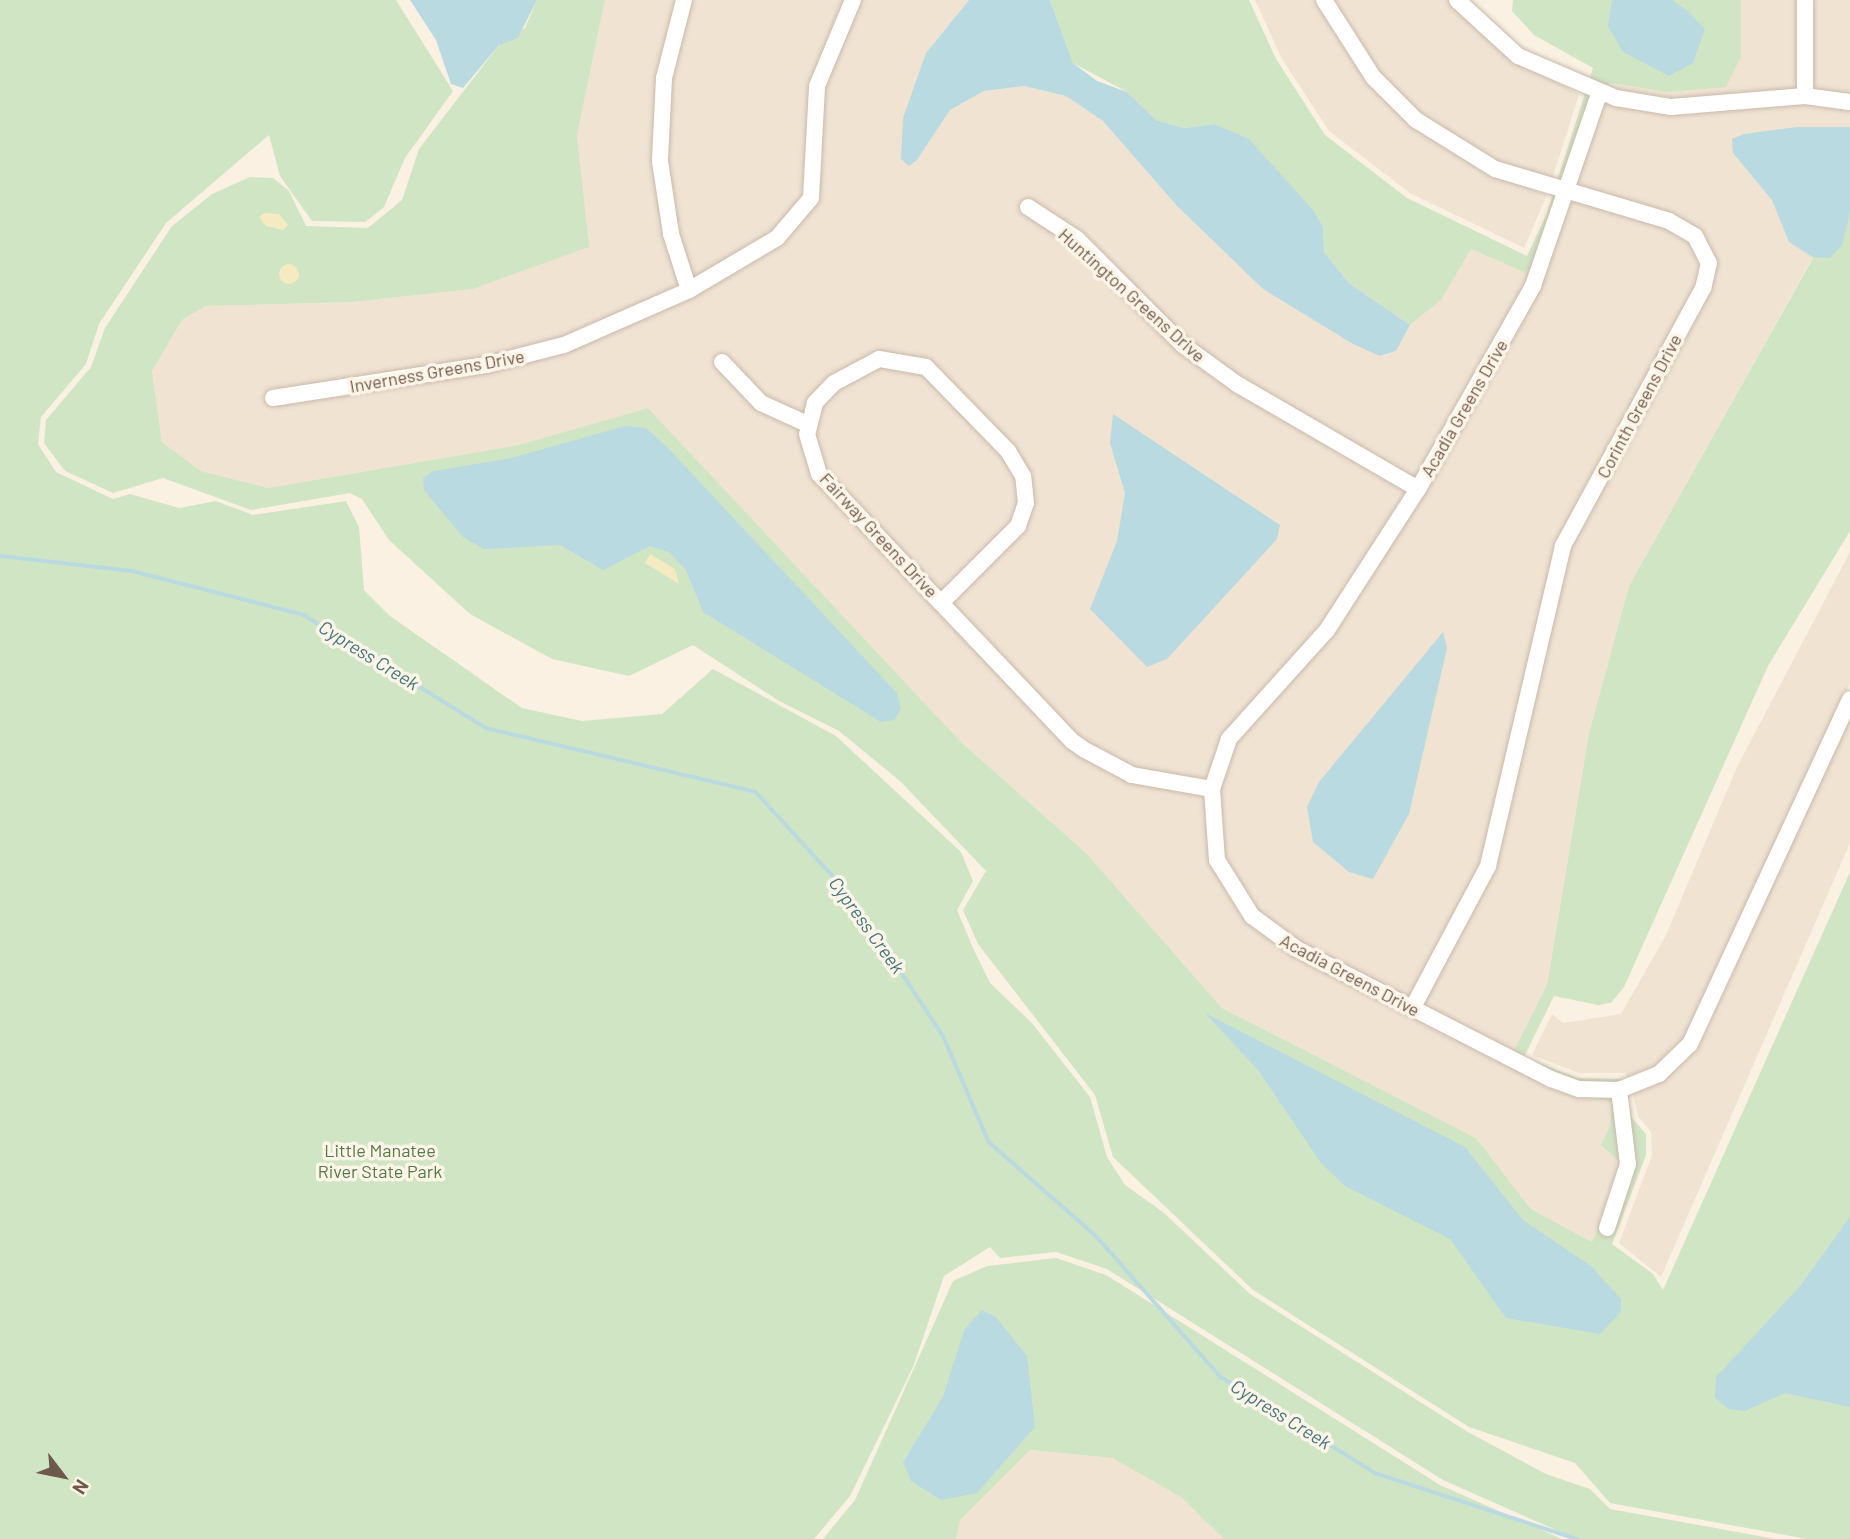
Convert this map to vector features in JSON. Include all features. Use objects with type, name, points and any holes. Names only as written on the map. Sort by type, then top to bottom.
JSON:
[{"type":"street","points":[[684,0],[666,69],[659,131],[666,210],[689,290]]},
{"type":"street","name":"Inverness Greens Drive","points":[[273,398],[513,359],[583,338],[689,290],[777,237],[808,206],[817,86],[853,0]]},
{"type":"street","name":"Corinth Greens Drive","points":[[1324,0],[1373,77],[1416,120],[1494,169],[1568,196],[1669,221],[1695,236],[1709,263],[1703,288],[1563,546],[1488,866],[1413,1007]]},
{"type":"street","points":[[1457,0],[1518,55],[1599,94],[1671,107],[1805,96],[1850,102]]},
{"type":"street","points":[[1805,0],[1805,96]]},
{"type":"street","name":"Acadia Greens Drive","points":[[1599,94],[1568,196],[1533,286],[1418,489],[1327,630],[1235,729],[1212,789],[1217,860],[1252,916],[1297,949],[1558,1082],[1619,1090],[1659,1074],[1690,1044],[1850,699]]},
{"type":"street","name":"Huntington Greens Drive","points":[[1028,207],[1077,239],[1183,345],[1237,384],[1418,489]]},
{"type":"street","name":"Fairway Greens Drive","points":[[941,603],[1018,526],[1026,495],[1015,459],[935,375],[899,358],[870,361],[834,383],[807,424],[819,474],[941,603],[1097,759],[1144,778],[1212,789]]},
{"type":"street","points":[[722,362],[761,403],[807,424]]},
{"type":"street","points":[[1607,1228],[1628,1164],[1619,1090]]},
{"type":"shaded area","points":[[605,0],[969,0],[926,53],[917,160],[950,110],[984,91],[1024,86],[1066,96],[1103,121],[1177,206],[1263,289],[1381,356],[1396,351],[1410,325],[1441,300],[1471,249],[1544,281],[1610,83],[1666,92],[1741,57],[1741,0],[1850,0],[1850,127],[1797,127],[1733,153],[1772,200],[1789,242],[1813,257],[1629,586],[1589,733],[1547,985],[1508,1062],[1566,1093],[1611,1102],[1623,1165],[1592,1242],[1531,1209],[1476,1138],[1222,1008],[1086,853],[960,741],[648,408],[518,445],[268,488],[201,471],[162,442],[152,371],[182,320],[206,306],[352,302],[473,289],[588,247],[577,135]]},
{"type":"shaded area","points":[[1255,0],[1317,0],[1368,82],[1491,175],[1547,195],[1524,248],[1410,193],[1329,131],[1281,57]]},
{"type":"shaded area","points":[[1332,0],[1448,0],[1515,61],[1579,94],[1551,183],[1497,163],[1420,115],[1378,74]]},
{"type":"shaded area","points":[[1850,552],[1850,684],[1684,1040],[1655,1069],[1630,1080],[1625,1073],[1579,1073],[1532,1055],[1552,1014],[1563,1023],[1621,1014],[1666,935],[1737,767]]},
{"type":"shaded area","points":[[1850,714],[1850,843],[1661,1277],[1619,1243],[1652,1155],[1651,1132],[1638,1116],[1633,1094],[1675,1070],[1704,1036]]},
{"type":"shaded area","points":[[1030,1450],[1112,1458],[1181,1497],[1224,1539],[956,1539],[959,1520]]},
{"type":"green space","name":"Little Manatee River State Park","points":[[0,0],[396,0],[453,91],[405,158],[384,207],[365,222],[312,221],[280,176],[269,135],[166,223],[99,324],[86,364],[41,417],[38,444],[56,472],[113,499],[130,494],[179,508],[216,501],[253,515],[346,501],[359,527],[364,590],[390,616],[522,708],[582,721],[662,714],[713,669],[836,736],[961,852],[973,881],[957,910],[990,983],[1031,1022],[1090,1097],[1107,1157],[1125,1185],[1163,1212],[1250,1294],[1466,1431],[1546,1474],[1590,1489],[1610,1509],[1776,1539],[1576,1539],[1443,1480],[1107,1269],[1056,1252],[1000,1258],[990,1247],[944,1276],[913,1367],[850,1496],[814,1539],[0,1539]]},
{"type":"green space","points":[[537,0],[605,0],[577,135],[589,247],[473,289],[352,302],[206,306],[182,320],[152,371],[162,442],[201,471],[268,488],[518,445],[648,408],[960,741],[1086,853],[1222,1008],[1476,1138],[1531,1209],[1592,1242],[1623,1165],[1601,1145],[1611,1124],[1611,1102],[1566,1093],[1508,1062],[1547,985],[1589,733],[1629,586],[1813,258],[1789,242],[1772,200],[1733,153],[1732,139],[1797,127],[1850,127],[1850,531],[1768,666],[1624,987],[1611,1003],[1598,1005],[1554,996],[1524,1057],[1578,1078],[1624,1079],[1632,1118],[1646,1134],[1646,1155],[1612,1244],[1653,1274],[1663,1290],[1850,872],[1850,1539],[1807,1539],[1610,1503],[1575,1463],[1469,1427],[1253,1290],[1113,1157],[1095,1095],[978,944],[963,910],[986,871],[900,781],[839,731],[779,701],[693,645],[629,676],[552,659],[470,614],[389,540],[362,499],[350,493],[251,510],[163,478],[113,493],[65,471],[44,443],[46,420],[91,367],[105,328],[172,226],[212,194],[250,177],[273,178],[289,191],[306,226],[368,228],[402,200],[419,149],[499,45],[525,28]]},
{"type":"green space","points":[[1050,0],[1249,0],[1276,59],[1325,135],[1407,198],[1527,256],[1547,213],[1593,68],[1534,35],[1512,11],[1513,0],[1741,0],[1741,57],[1726,87],[1666,92],[1610,83],[1544,281],[1471,249],[1441,300],[1410,325],[1349,283],[1324,252],[1323,227],[1214,124],[1184,128],[1156,120],[1127,92],[1073,63]]},
{"type":"green space","points":[[1056,1258],[1106,1275],[1440,1485],[1562,1539],[1224,1539],[1181,1497],[1112,1458],[1030,1450],[960,1520],[956,1539],[823,1539],[855,1500],[953,1281],[987,1266]]},
{"type":"sand","points":[[264,213],[279,214],[288,225],[283,230],[266,226],[259,217]]},
{"type":"sand","points":[[289,264],[296,267],[299,274],[296,281],[289,284],[282,281],[279,274],[282,267]]},
{"type":"sand","points":[[650,554],[675,569],[679,584],[645,563]]},
{"type":"water","points":[[410,0],[537,0],[518,38],[499,45],[463,88],[451,84],[436,40]]},
{"type":"water","points":[[969,0],[1050,0],[1073,63],[1097,81],[1127,92],[1156,120],[1184,128],[1214,124],[1249,139],[1313,210],[1323,227],[1324,252],[1349,283],[1410,325],[1396,351],[1380,356],[1353,344],[1263,289],[1177,206],[1103,121],[1066,96],[1024,86],[984,91],[950,110],[917,160],[909,166],[901,159],[903,118],[926,53]]},
{"type":"water","points":[[1612,0],[1672,0],[1689,12],[1705,29],[1693,63],[1669,76],[1623,52],[1608,26]]},
{"type":"water","points":[[1797,127],[1850,127],[1850,213],[1842,245],[1830,258],[1813,257],[1789,242],[1772,200],[1733,153],[1732,139],[1744,134]]},
{"type":"water","points":[[1113,414],[1280,525],[1277,539],[1167,659],[1147,667],[1090,609],[1117,541],[1125,493],[1110,443]]},
{"type":"water","points":[[625,426],[646,428],[668,448],[897,693],[901,709],[894,720],[881,722],[703,612],[686,570],[669,552],[650,546],[603,570],[560,545],[484,549],[463,537],[424,490],[423,478],[434,471],[511,458]]},
{"type":"water","points":[[1443,632],[1447,648],[1409,814],[1373,879],[1349,872],[1313,842],[1307,807],[1319,782]]},
{"type":"water","points":[[1205,1013],[1465,1147],[1523,1220],[1591,1266],[1621,1299],[1621,1312],[1600,1334],[1506,1318],[1450,1239],[1345,1186],[1321,1163],[1258,1070]]},
{"type":"water","points":[[1850,1217],[1850,1407],[1785,1393],[1745,1411],[1729,1409],[1715,1398],[1716,1377],[1800,1286]]},
{"type":"water","points":[[982,1310],[996,1317],[1027,1356],[1035,1427],[977,1493],[941,1500],[911,1481],[903,1462],[943,1397],[964,1330]]},
{"type":"waterway","name":"Cypress Creek","points":[[0,556],[132,571],[304,615],[486,728],[756,792],[850,895],[944,1037],[989,1142],[1097,1237],[1221,1377],[1375,1473],[1577,1539]]}]
